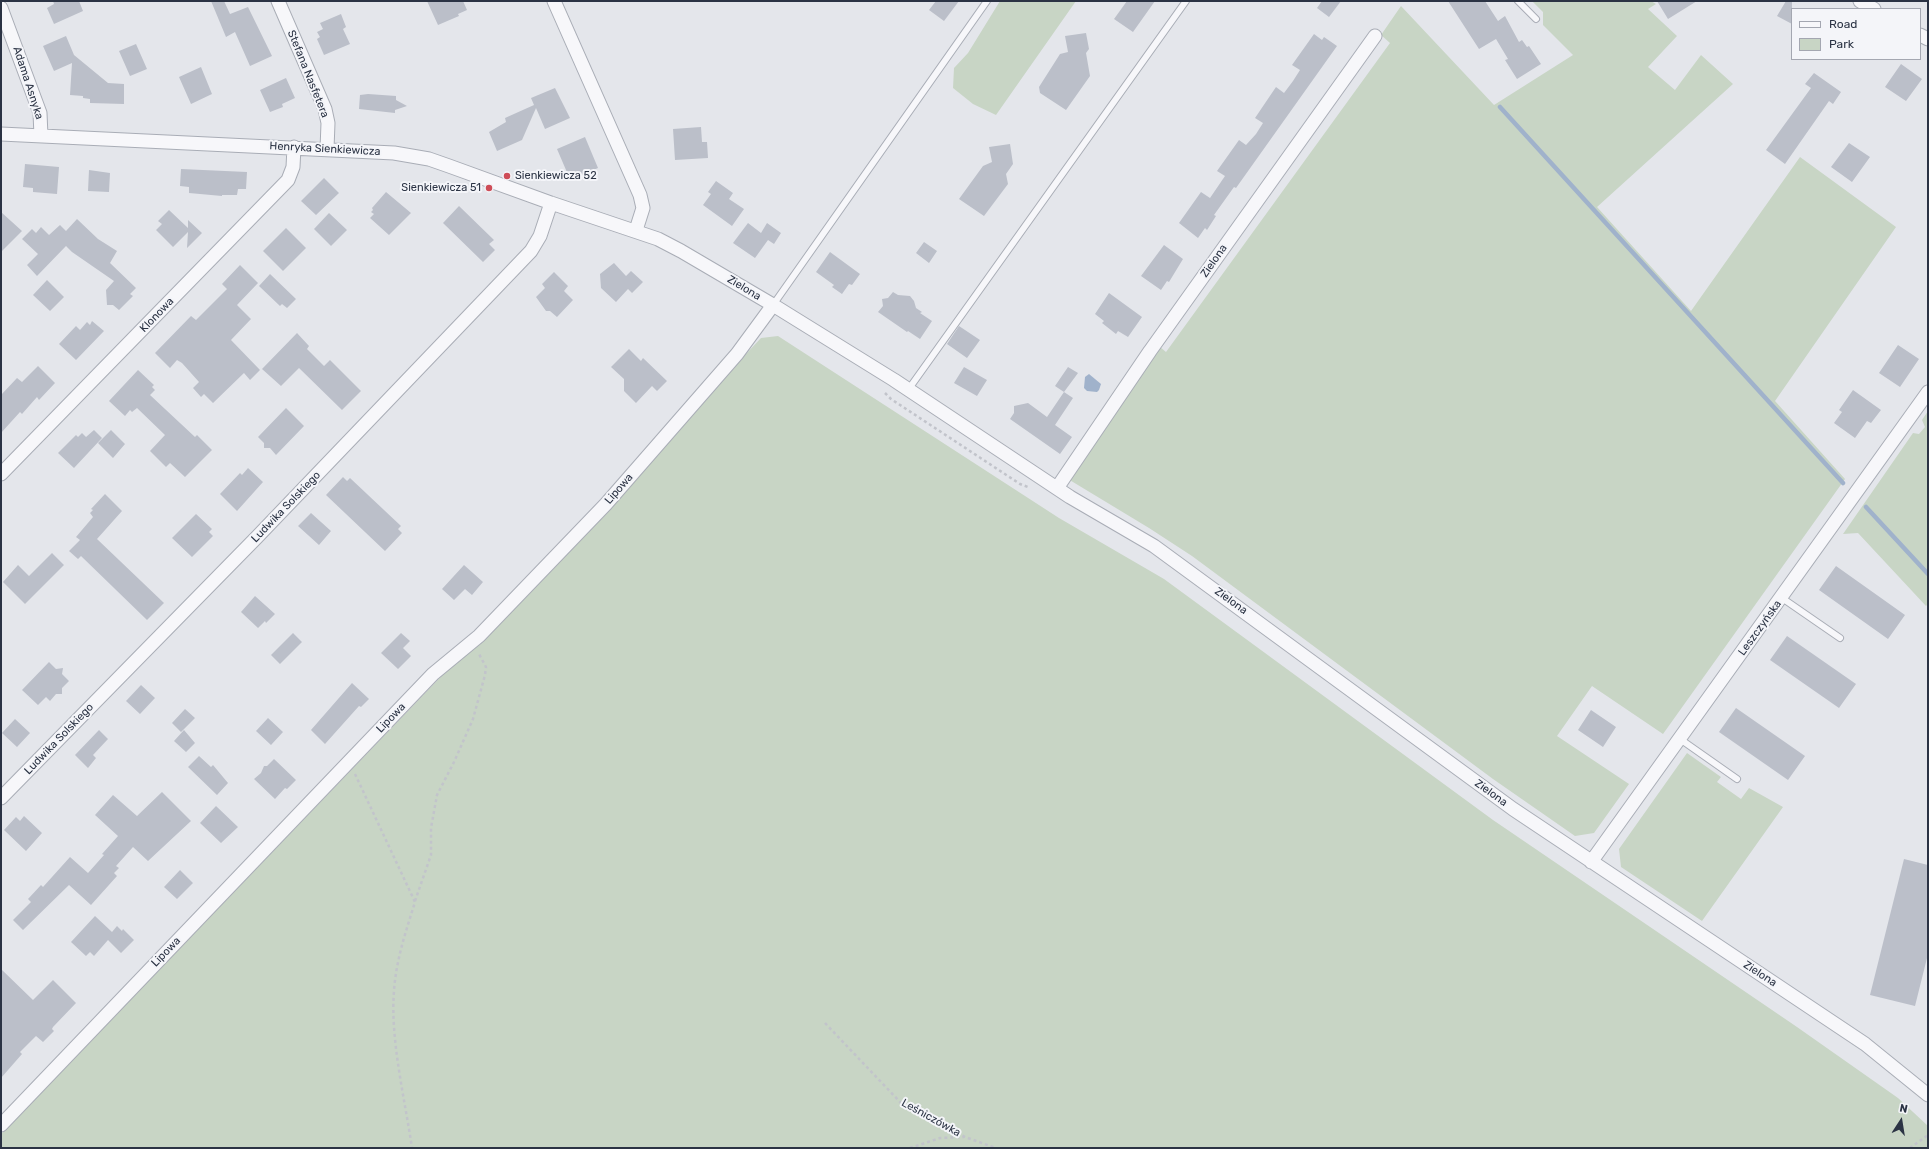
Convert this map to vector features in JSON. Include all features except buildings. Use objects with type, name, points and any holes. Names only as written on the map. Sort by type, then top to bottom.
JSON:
[{"type":"street","name":"Stefana Nasfetera","points":[[278,1],[325,109],[328,123],[327,148]]},
{"type":"street","points":[[554,1],[640,196],[643,208],[636,230]]},
{"type":"street","points":[[1860,1],[1872,8]]},
{"type":"street","name":"Adama Asnyka","points":[[1,8],[40,113],[41,136]]},
{"type":"street","name":"Zielona","points":[[1057,488],[1150,351],[1375,36]]},
{"type":"street","name":"Henryka Sienkiewicza","points":[[1,134],[327,148],[394,153],[429,160],[551,203],[636,230]]},
{"type":"street","name":"Klonowa","points":[[1,474],[288,180],[293,167],[294,147]]},
{"type":"street","name":"Ludwika Solskiego","points":[[1,798],[257,537],[531,250],[540,236],[551,203]]},
{"type":"street","name":"Zielona","points":[[636,230],[681,251],[773,305],[908,390],[1057,488],[1154,546],[1185,567],[1513,809],[1865,1044],[1928,1095]]},
{"type":"street","name":"Lipowa","points":[[1,1125],[348,761],[433,674],[479,636],[606,504],[737,354],[773,305]]},
{"type":"street","name":"Leszczyńska","points":[[1591,862],[1782,598],[1928,392]]},
{"type":"lane","points":[[773,305],[987,1]]},
{"type":"lane","points":[[908,390],[1186,1]]},
{"type":"lane","points":[[1518,1],[1536,19]]},
{"type":"lane","points":[[1782,598],[1840,638]]},
{"type":"lane","points":[[1680,739],[1737,780]]},
{"type":"path","points":[[412,1148],[394,1031],[394,992],[398,959],[431,855],[431,828],[437,795],[464,741],[473,719],[485,675],[486,667],[479,654],[479,636]]},
{"type":"path","points":[[348,761],[415,902]]},
{"type":"path","name":"Leśniczówka","points":[[825,1023],[901,1103],[944,1124],[965,1137],[996,1148]]},
{"type":"path","points":[[1910,1148],[1928,1135]]},
{"type":"path","points":[[910,1148],[940,1138],[965,1137]]},
{"type":"green space","points":[[1000,1],[1076,1],[996,115],[973,104],[953,88],[954,68],[968,53]]},
{"type":"green space","points":[[1532,1],[1651,1],[1656,4],[1648,9],[1677,36],[1648,67],[1675,90],[1701,55],[1733,84],[1597,207],[1691,311],[1800,157],[1896,227],[1775,401],[1845,479],[1663,734],[1592,686],[1557,736],[1629,784],[1594,833],[1575,836],[1493,779],[1192,556],[1068,479],[1160,347],[1166,352],[1390,43],[1381,35],[1401,6],[1494,105],[1573,55],[1543,25],[1543,12]]},
{"type":"green space","points":[[778,336],[1059,518],[1164,579],[1493,820],[1797,1027],[1898,1098],[1928,1126],[1928,1148],[1,1148],[1,1134],[454,663],[761,338]]},
{"type":"green space","points":[[1928,411],[1928,604],[1926,606],[1858,533],[1843,534],[1913,433],[1919,434],[1925,427],[1922,420]]},
{"type":"green space","points":[[1687,753],[1721,777],[1717,782],[1741,799],[1749,788],[1783,807],[1702,921],[1621,867],[1619,849]]},
{"type":"water","points":[[1089,374],[1101,384],[1097,392],[1087,391],[1084,388],[1085,377]]},
{"type":"waterway","points":[[1500,107],[1843,483]]},
{"type":"waterway","points":[[1866,507],[1928,574]]},
{"type":"place","name":"Sienkiewicza 52","points":[[507,176]]},
{"type":"place","name":"Sienkiewicza 51","points":[[489,188]]}]
